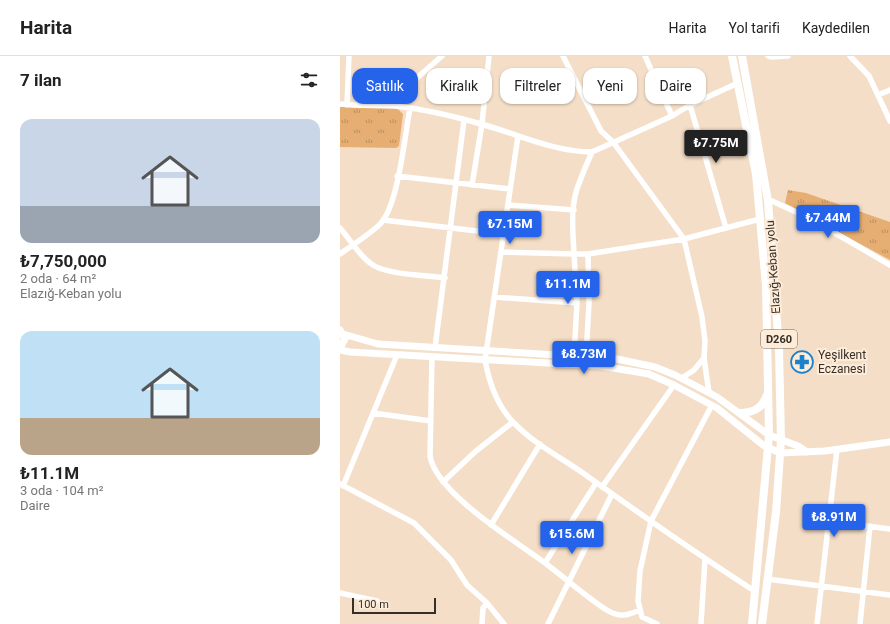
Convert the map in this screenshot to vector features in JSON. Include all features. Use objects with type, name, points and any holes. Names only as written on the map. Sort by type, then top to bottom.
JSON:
[{"type":"highway","name":"Elazığ-Keban yolu","points":[[732,56],[756,174],[766,286],[769,435],[752,624]]},
{"type":"highway","name":"Elazığ-Keban yolu","points":[[742,56],[768,201],[779,348],[781,440],[776,512],[762,624]]},
{"type":"highway","points":[[741,413],[750,412],[759,408],[768,392]]},
{"type":"main road","points":[[807,452],[798,446],[769,435],[741,413],[709,393],[682,378],[655,367],[617,359],[378,344],[342,332],[344,342],[340,349],[350,352],[600,366],[649,374],[712,405],[725,413],[768,448],[780,453],[807,452],[890,442]]},
{"type":"street","points":[[347,105],[348,56]]},
{"type":"street","points":[[394,106],[418,77],[442,56]]},
{"type":"street","points":[[472,185],[482,124],[489,56]]},
{"type":"street","points":[[563,56],[601,131],[613,142],[684,239],[702,317],[705,341],[704,358],[709,393]]},
{"type":"street","points":[[645,56],[672,116]]},
{"type":"street","points":[[768,56],[788,56]]},
{"type":"street","points":[[850,56],[869,76],[890,121]]},
{"type":"street","points":[[340,104],[410,108],[482,124],[518,136],[579,152],[592,152],[672,116],[690,105],[738,82]]},
{"type":"street","points":[[878,96],[890,90]]},
{"type":"street","points":[[690,105],[726,228]]},
{"type":"street","points":[[340,254],[383,220],[391,205],[410,108]]},
{"type":"street","points":[[435,348],[464,120]]},
{"type":"street","points":[[518,136],[485,360],[494,390],[504,410],[513,422],[540,444],[705,559],[756,592]]},
{"type":"street","points":[[574,356],[577,303],[574,254],[574,210],[578,186],[592,152]]},
{"type":"street","points":[[397,176],[510,189]]},
{"type":"street","points":[[768,201],[772,201],[809,218],[890,265]]},
{"type":"street","points":[[508,205],[574,210]]},
{"type":"street","points":[[501,252],[588,254],[684,239],[760,219]]},
{"type":"street","points":[[383,220],[503,234]]},
{"type":"street","points":[[340,228],[367,261],[379,268],[445,278]]},
{"type":"street","points":[[586,357],[588,254]]},
{"type":"street","points":[[494,297],[577,303]]},
{"type":"street","points":[[397,355],[341,485],[414,523],[451,560],[467,585],[487,603],[504,624]]},
{"type":"street","points":[[432,356],[431,460],[436,474],[470,508],[491,525],[546,563],[598,604],[617,615],[624,616],[640,610]]},
{"type":"street","points":[[682,378],[694,370],[704,358]]},
{"type":"street","points":[[602,487],[674,385]]},
{"type":"street","points":[[657,624],[642,617],[638,596],[640,571],[651,521],[712,405]]},
{"type":"street","points":[[373,413],[431,421]]},
{"type":"street","points":[[443,482],[476,451],[513,422]]},
{"type":"street","points":[[491,525],[540,444]]},
{"type":"street","points":[[817,624],[827,521],[837,449]]},
{"type":"street","points":[[546,563],[596,483]]},
{"type":"street","points":[[550,623],[612,494]]},
{"type":"street","points":[[827,521],[890,529]]},
{"type":"street","points":[[860,624],[865,592],[870,526]]},
{"type":"street","points":[[701,624],[705,559]]},
{"type":"street","points":[[768,579],[890,595]]},
{"type":"street","points":[[340,593],[377,601]]},
{"type":"street","points":[[482,624],[483,608],[487,603]]},
{"type":"green space","points":[[340,107],[397,108],[403,114],[399,146],[396,148],[340,147]]},
{"type":"green space","points":[[788,190],[806,193],[890,222],[890,260],[785,203]]},
{"type":"place","name":"Yeşilkent Eczanesi","points":[[802,362]]}]
